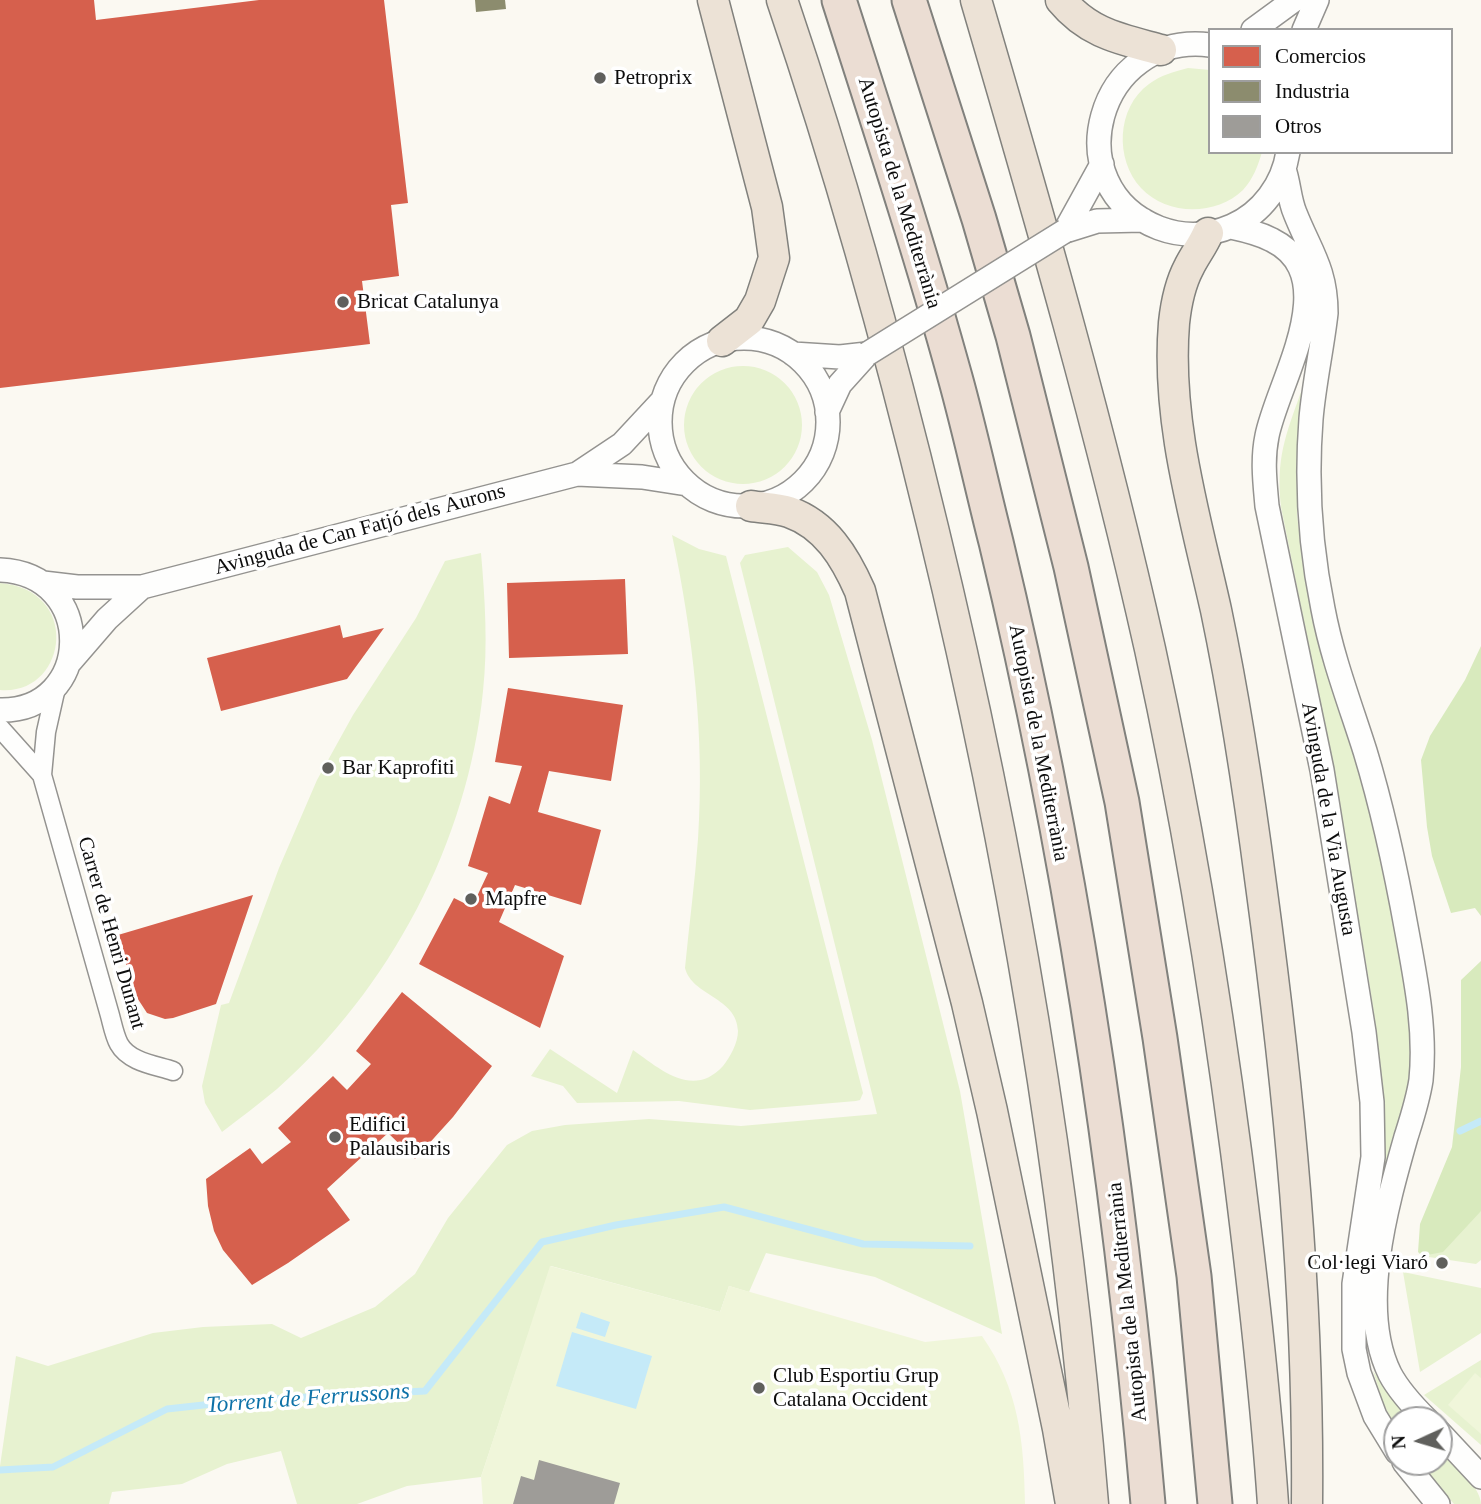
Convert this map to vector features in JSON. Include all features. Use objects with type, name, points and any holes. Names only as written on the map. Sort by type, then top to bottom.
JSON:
[{"type":"highway","points":[[713,0],[767,207],[774,258],[760,301],[749,320],[722,341]]},
{"type":"highway","points":[[782,0],[812,87],[868,274],[960,639],[1003,848],[1042,1060],[1086,1414],[1093,1504]]},
{"type":"highway","name":"Autopista de la Mediterrània","points":[[839,0],[956,380],[1037,725],[1079,956],[1115,1187],[1148,1504]]},
{"type":"highway","points":[[909,0],[1013,336],[1071,567],[1122,802],[1158,1025],[1194,1276],[1215,1504]]},
{"type":"highway","points":[[976,0],[1068,322],[1122,530],[1172,758],[1193,869],[1227,1083],[1257,1326],[1273,1504]]},
{"type":"highway","points":[[1061,0],[1073,14],[1106,35],[1161,50]]},
{"type":"highway","points":[[1220,230],[1189,265],[1178,294],[1174,323],[1176,414],[1184,468],[1219,626],[1249,792],[1288,1095],[1297,1194],[1304,1328],[1307,1504]]},
{"type":"highway","points":[[751,506],[787,511],[821,531],[837,547],[860,592],[967,1003],[992,1111],[1071,1504]]},
{"type":"street","points":[[1257,28],[1294,0]]},
{"type":"street","points":[[1305,28],[1317,0]]},
{"type":"street","points":[[1143,220],[1117,196],[1102,164],[1099,129],[1109,95],[1131,68],[1145,57],[1187,44],[1208,46]]},
{"type":"street","points":[[1220,230],[1250,216],[1266,201],[1286,161]]},
{"type":"street","name":"Avinguda de la Via Augusta","points":[[1286,161],[1294,211],[1324,278],[1326,296],[1308,464],[1309,511],[1322,607],[1330,644],[1366,753],[1393,858],[1420,1013],[1423,1060],[1418,1100],[1388,1212],[1376,1296],[1377,1323],[1387,1367],[1414,1406]]},
{"type":"street","points":[[1065,231],[1102,164]]},
{"type":"street","points":[[827,412],[840,384],[867,354],[1065,231],[1097,221],[1143,220]]},
{"type":"street","name":"Avinguda de la Via Augusta","points":[[1143,220],[1174,233],[1220,230],[1275,241],[1298,263],[1304,283],[1304,324],[1267,435],[1264,481],[1322,770],[1364,1032],[1372,1102],[1373,1157],[1354,1284],[1354,1349],[1372,1407],[1383,1427]]},
{"type":"street","points":[[755,339],[779,346],[793,354],[818,384],[827,412],[822,451],[806,478],[781,498],[751,506],[720,503],[699,494],[687,484],[670,462],[662,442],[660,421],[670,382],[684,363],[702,349],[722,341],[755,339]]},
{"type":"street","points":[[793,354],[840,357],[867,354]]},
{"type":"street","name":"Avinguda de Can Fatjó dels Aurons","points":[[577,474],[622,444],[663,401]]},
{"type":"street","name":"Avinguda de Can Fatjó dels Aurons","points":[[0,570],[24,574],[43,583],[77,587],[142,587],[577,474],[642,477],[687,484]]},
{"type":"street","points":[[43,583],[58,598],[69,617],[72,645],[63,673]]},
{"type":"street","name":"Avinguda de Can Fatjó dels Aurons","points":[[0,710],[20,708],[47,695],[107,619],[142,587]]},
{"type":"street","name":"Carrer de Henri Dunant","points":[[63,673],[46,732],[42,775],[119,1044],[128,1054],[139,1060],[173,1071]]},
{"type":"street","name":"Carrer de Henri Dunant","points":[[0,728],[42,775]]},
{"type":"street","points":[[1453,1447],[1481,1477]]},
{"type":"street","points":[[1415,1476],[1438,1504]]},
{"type":"green space","points":[[1188,68],[1208,70],[1208,154],[1261,154],[1255,172],[1243,190],[1219,205],[1192,209],[1164,204],[1141,188],[1127,163],[1123,134],[1130,106],[1149,84],[1172,72]]},
{"type":"green space","points":[[743,366],[766,370],[785,383],[798,402],[802,425],[798,448],[785,467],[766,480],[743,484],[720,480],[701,467],[688,448],[684,425],[688,402],[701,383],[720,370]]},
{"type":"green space","points":[[1301,392],[1297,515],[1304,570],[1315,623],[1383,867],[1396,928],[1412,1042],[1412,1084],[1384,1175],[1384,1108],[1368,976],[1349,859],[1281,507],[1283,448]]},
{"type":"green space","points":[[672,535],[699,549],[726,556],[863,1093],[860,1100],[750,1110],[679,1101],[577,1103],[563,1086],[531,1076],[550,1049],[617,1093],[633,1050],[677,1078],[700,1080],[712,1076],[723,1066],[737,1040],[736,1020],[730,1011],[696,985],[685,968],[698,839],[700,763],[696,686]]},
{"type":"green space","points":[[788,547],[817,572],[829,595],[872,740],[960,1091],[1002,1334],[875,1277],[766,1253],[749,1292],[729,1286],[720,1312],[551,1266],[481,1477],[407,1486],[357,1504],[297,1504],[281,1451],[227,1464],[182,1484],[112,1492],[109,1504],[0,1504],[0,1466],[16,1356],[48,1366],[153,1333],[203,1327],[272,1324],[301,1338],[375,1307],[415,1274],[448,1218],[507,1145],[532,1131],[565,1125],[649,1119],[741,1126],[877,1114],[740,563],[745,555]]},
{"type":"green space","points":[[481,553],[485,622],[483,691],[474,747],[460,803],[441,857],[417,909],[388,959],[355,1006],[318,1049],[277,1089],[222,1132],[205,1103],[202,1086],[221,1005],[229,1003],[279,868],[317,780],[353,715],[416,618],[445,561]]},
{"type":"green space","points":[[0,583],[27,590],[44,604],[54,622],[56,641],[51,661],[40,677],[23,687],[0,690]]},
{"type":"green space","points":[[1481,646],[1481,916],[1475,908],[1451,913],[1432,856],[1421,760],[1430,736],[1465,680]]},
{"type":"green space","points":[[1481,961],[1481,1211],[1443,1252],[1422,1256],[1418,1252],[1420,1224],[1452,1147],[1461,1067],[1461,980]]},
{"type":"green space","points":[[1481,1191],[1481,1260],[1476,1264],[1422,1256]]},
{"type":"green space","name":"Club Esportiu Grup Catalana Occident","points":[[550,1266],[720,1312],[729,1286],[925,1342],[982,1336],[1012,1396],[1021,1437],[1025,1504],[483,1504],[481,1477]]},
{"type":"green space","points":[[1403,1272],[1481,1288],[1481,1333],[1420,1372]]},
{"type":"green space","points":[[1481,1360],[1481,1445],[1453,1420],[1453,1406],[1437,1406],[1424,1395]]},
{"type":"green space","points":[[1373,1371],[1399,1406],[1385,1406]]},
{"type":"green space","points":[[1475,1373],[1481,1378],[1481,1434],[1453,1409],[1453,1406],[1448,1405]]},
{"type":"green space","points":[[1453,1461],[1471,1482],[1481,1504],[1454,1504],[1430,1476],[1453,1476]]},
{"type":"water","points":[[581,1312],[610,1322],[605,1337],[576,1328]]},
{"type":"water","points":[[572,1332],[652,1356],[636,1409],[556,1386]]},
{"type":"building: Comercios","points":[[0,0],[94,0],[96,20],[259,0],[384,0],[408,203],[391,205],[399,276],[362,281],[370,344],[0,388]]},
{"type":"building: Comercios","points":[[625,579],[628,654],[509,658],[507,583]]},
{"type":"building: Comercios","points":[[340,625],[343,638],[384,628],[347,679],[221,711],[207,658]]},
{"type":"building: Comercios","points":[[508,688],[623,705],[611,781],[549,771],[538,812],[601,830],[581,905],[515,885],[499,922],[564,956],[540,1028],[419,964],[454,898],[472,907],[488,873],[468,866],[489,796],[510,804],[522,766],[495,762]]},
{"type":"building: Comercios","points":[[253,895],[216,1004],[173,1018],[165,1019],[147,1013],[134,993],[118,935]]},
{"type":"building: Comercios","name":"Edifici Palausibaris","points":[[402,992],[492,1066],[453,1117],[415,1159],[388,1133],[327,1189],[350,1220],[252,1285],[223,1250],[214,1231],[208,1206],[206,1179],[250,1148],[262,1164],[291,1142],[278,1128],[333,1076],[347,1090],[371,1064],[356,1051]]},
{"type":"building: Industria","points":[[475,0],[505,0],[506,9],[476,12]]},
{"type":"building: Otros","points":[[539,1460],[620,1483],[614,1504],[513,1504],[521,1476],[534,1480]]},
{"type":"waterway","name":"Torrent de Ferrussons","points":[[1460,1131],[1481,1121]]},
{"type":"waterway","name":"Torrent de Ferrussons","points":[[0,1470],[53,1467],[167,1409],[249,1400],[425,1391],[542,1242],[616,1225],[724,1207],[863,1244],[970,1246]]},
{"type":"place","name":"Petroprix","points":[[600,78]]},
{"type":"place","name":"Bricat Catalunya","points":[[343,302]]},
{"type":"place","name":"Bar Kaprofiti","points":[[328,768]]},
{"type":"place","name":"Mapfre","points":[[471,899]]},
{"type":"place","name":"Edifici Palausibaris","points":[[335,1137]]},
{"type":"place","name":"Col·legi Viaró","points":[[1442,1263]]},
{"type":"place","name":"Club Esportiu Grup Catalana Occident","points":[[759,1388]]}]
